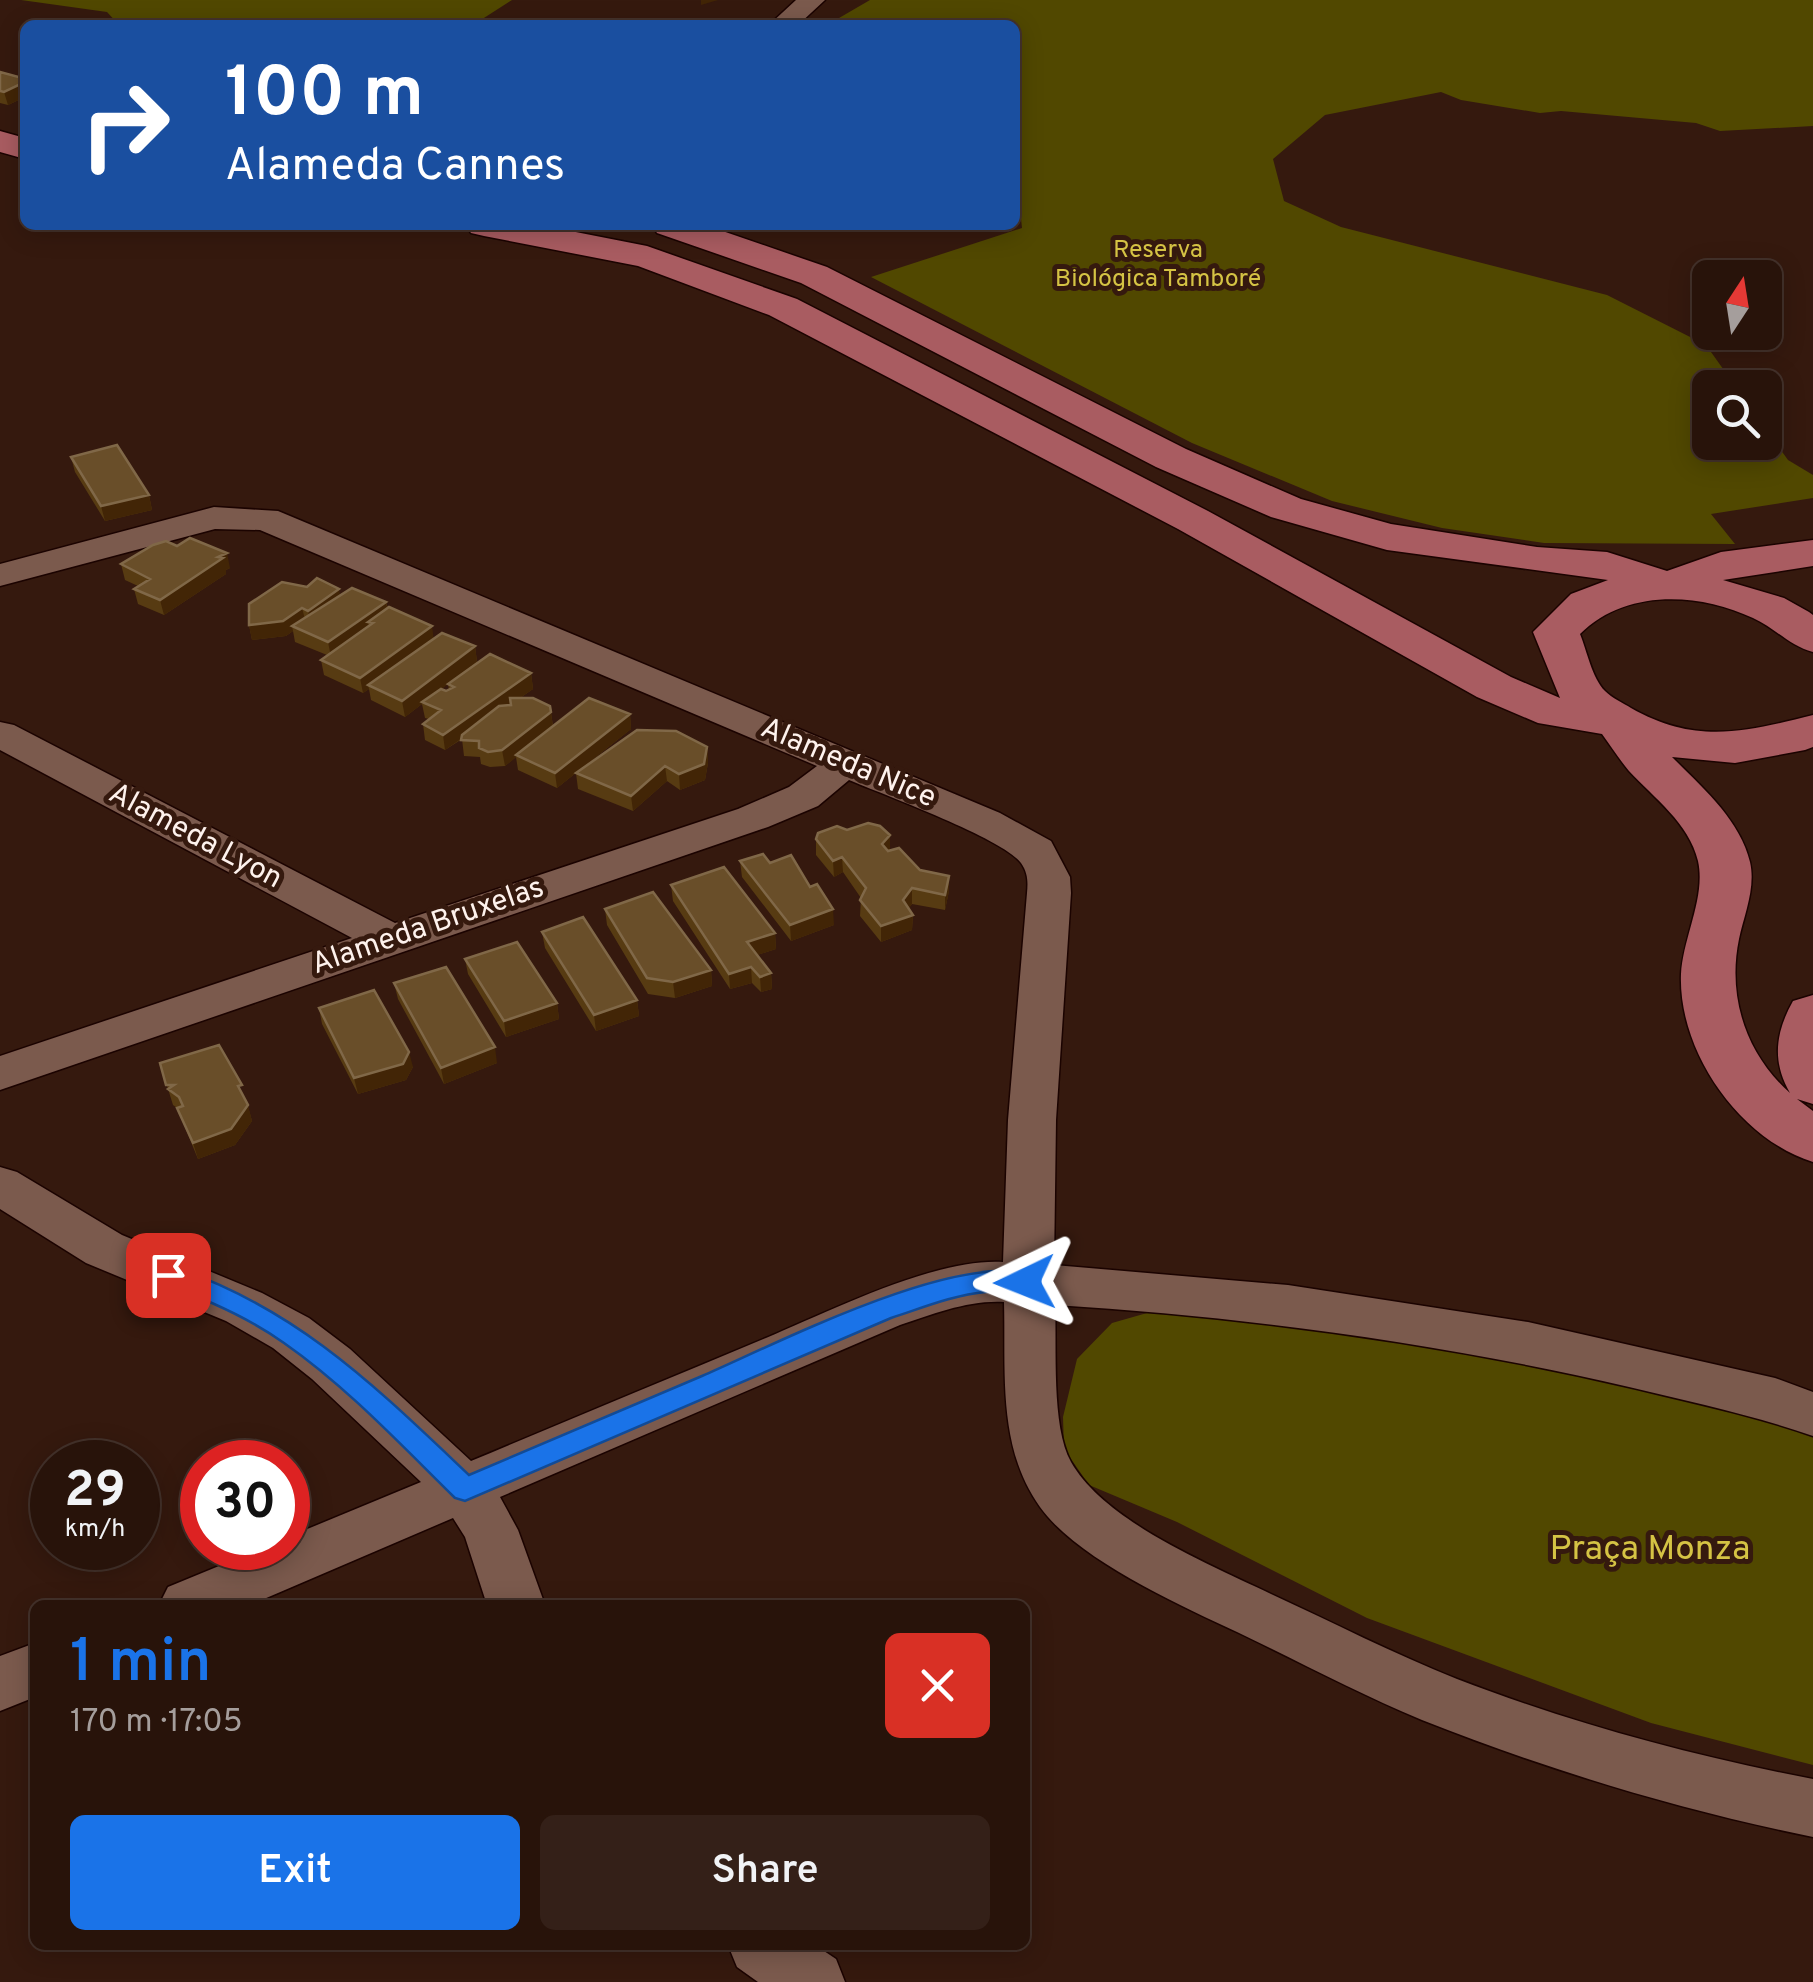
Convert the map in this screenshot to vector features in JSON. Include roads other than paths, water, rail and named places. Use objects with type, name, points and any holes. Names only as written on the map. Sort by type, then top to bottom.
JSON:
[{"type":"main road","points":[[509,230],[647,257],[783,307],[1194,520],[1494,687],[1555,713],[1627,734],[1729,748],[1782,744],[1813,730]]},
{"type":"main road","points":[[684,230],[814,276],[1171,458],[1286,508],[1403,540],[1537,560],[1721,566],[1813,553]]},
{"type":"main road","points":[[1607,565],[1668,586],[1721,566]]},
{"type":"main road","points":[[1813,638],[1767,607],[1719,592],[1668,586],[1627,590],[1592,602],[1556,632],[1584,699],[1627,734],[1712,834],[1724,864],[1708,978],[1710,1010],[1726,1058],[1754,1098],[1813,1140]]},
{"type":"main road","points":[[1813,1015],[1804,1060],[1813,1083]]},
{"type":"street","points":[[788,20],[812,0]]},
{"type":"street","name":"Alameda Nice","points":[[0,574],[214,518],[256,518],[843,760],[1020,840],[1036,851],[1049,877],[1034,1066],[1025,1282]]},
{"type":"street","name":"Alameda Lyon","points":[[0,734],[391,940]]},
{"type":"street","name":"Alameda Bruxelas","points":[[0,1073],[753,818],[812,792],[832,777],[843,760]]},
{"type":"street","points":[[0,1185],[104,1248],[204,1288],[291,1333],[364,1392],[465,1489],[490,1530],[514,1600]]},
{"type":"street","points":[[200,1600],[882,1310],[948,1289],[986,1282],[1288,1305],[1438,1328],[1528,1343],[1775,1400],[1813,1414]]},
{"type":"street","points":[[1025,1282],[1035,1432],[1045,1470],[1067,1501],[1120,1540],[1202,1588],[1452,1704],[1622,1762],[1813,1808]]},
{"type":"street","points":[[0,1684],[30,1671]]},
{"type":"street","points":[[767,1950],[813,1982]]},
{"type":"park label","name":"Reserva Biológica Tamboré","points":[[1158,266]]},
{"type":"park label","name":"Praça Monza","points":[[1650,1550]]}]
